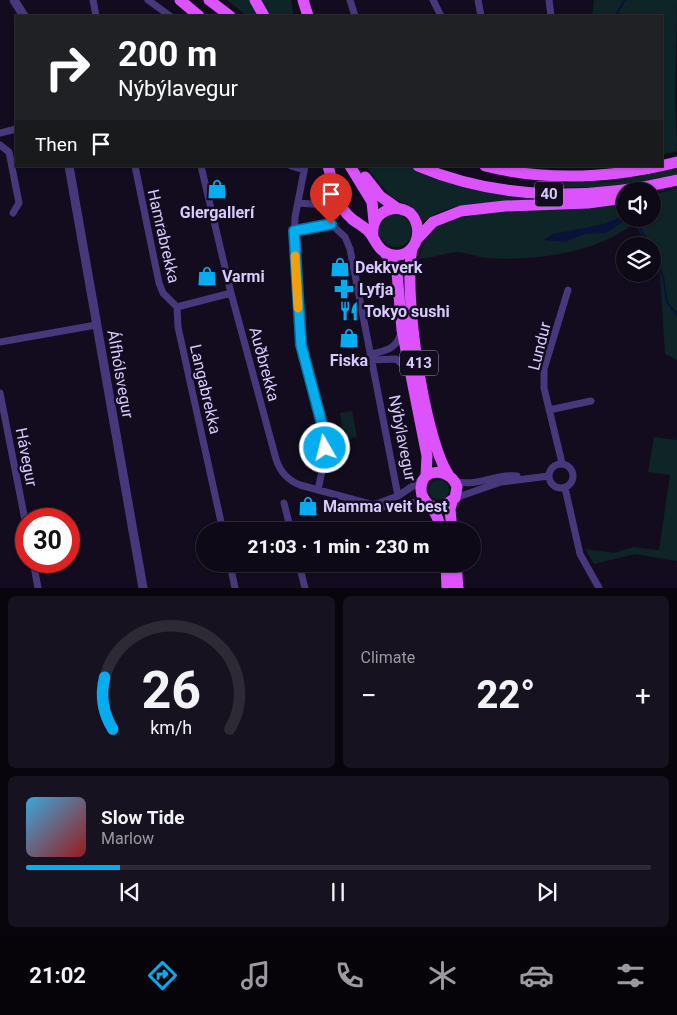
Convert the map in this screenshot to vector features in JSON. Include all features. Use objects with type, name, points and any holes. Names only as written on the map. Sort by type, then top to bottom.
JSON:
[{"type":"main road","points":[[180,0],[198,15]]},
{"type":"main road","points":[[209,0],[231,15]]},
{"type":"main road","points":[[216,0],[231,15]]},
{"type":"main road","points":[[255,0],[263,15]]},
{"type":"main road","points":[[303,0],[308,15]]},
{"type":"main road","name":"40","points":[[663,165],[677,162]]},
{"type":"main road","points":[[328,167],[343,210],[373,237]]},
{"type":"main road","points":[[351,167],[372,202],[373,237]]},
{"type":"main road","points":[[360,167],[374,189],[397,208],[413,216],[419,229],[418,238]]},
{"type":"main road","name":"40","points":[[490,167],[534,175],[586,177],[625,173],[653,167]]},
{"type":"main road","name":"40","points":[[421,168],[484,186],[554,194],[605,193],[676,180]]},
{"type":"main road","points":[[661,188],[676,180]]},
{"type":"main road","points":[[418,238],[433,222],[461,211],[505,206],[588,203],[616,199]]},
{"type":"main road","points":[[374,222],[382,213],[397,208]]},
{"type":"main road","name":"413","points":[[373,237],[377,246],[385,253]]},
{"type":"main road","name":"413","points":[[412,249],[418,238]]},
{"type":"main road","points":[[385,253],[397,255],[412,249]]},
{"type":"main road","name":"Nýbýlavegur","points":[[412,249],[409,274],[414,338],[435,444],[452,477]]},
{"type":"main road","name":"Nýbýlavegur","points":[[385,253],[392,260],[397,273],[402,330],[427,456],[425,478]]},
{"type":"main road","points":[[425,478],[436,471],[452,477]]},
{"type":"main road","name":"413","points":[[451,522],[450,509],[457,487],[452,477]]},
{"type":"main road","name":"413","points":[[425,478],[421,493],[436,514],[439,522]]},
{"type":"main road","points":[[429,504],[442,507],[454,500]]},
{"type":"main road","points":[[446,572],[447,588]]},
{"type":"main road","points":[[457,572],[458,588]]},
{"type":"street","points":[[14,0],[23,15]]},
{"type":"street","points":[[93,0],[96,15]]},
{"type":"street","points":[[148,0],[169,15]]},
{"type":"street","points":[[350,0],[355,15]]},
{"type":"street","points":[[433,0],[440,15]]},
{"type":"street","points":[[478,0],[480,15]]},
{"type":"street","points":[[549,0],[551,15]]},
{"type":"street","points":[[0,133],[15,129]]},
{"type":"street","points":[[0,145],[9,152],[19,203],[13,213]]},
{"type":"street","name":"Álfhólsvegur","points":[[69,167],[143,588]]},
{"type":"street","name":"Hamrabrekka","points":[[135,167],[159,283],[163,293],[177,307]]},
{"type":"street","name":"Auðbrekka","points":[[200,167],[231,293],[278,467],[292,482],[373,505],[388,508],[417,502],[429,504]]},
{"type":"street","points":[[304,168],[294,231],[301,345],[325,439],[318,490]]},
{"type":"street","points":[[323,205],[330,201],[334,188]]},
{"type":"street","points":[[298,203],[323,205],[343,210]]},
{"type":"street","name":"Nýbýlavegur","points":[[294,231],[331,224],[345,238],[350,250],[398,496]]},
{"type":"street","name":"Lundur","points":[[562,463],[544,388],[544,369],[568,290]]},
{"type":"street","points":[[177,307],[231,293]]},
{"type":"street","name":"Langabrekka","points":[[177,307],[178,327],[221,522]]},
{"type":"street","points":[[0,342],[96,325]]},
{"type":"street","points":[[371,357],[395,346],[402,330]]},
{"type":"street","points":[[371,357],[396,359],[409,370]]},
{"type":"street","name":"Hávegur","points":[[0,394],[4,431],[22,508]]},
{"type":"street","points":[[549,410],[591,401]]},
{"type":"street","points":[[562,463],[570,466],[574,476],[571,484],[565,488],[554,486],[549,476],[552,468],[562,463]]},
{"type":"street","points":[[452,477],[465,483],[504,476],[522,478]]},
{"type":"street","points":[[454,500],[486,486],[522,478],[549,476]]},
{"type":"street","points":[[373,505],[398,496],[425,478]]},
{"type":"street","points":[[565,488],[580,554],[600,588]]},
{"type":"street","points":[[284,503],[289,522]]},
{"type":"street","points":[[232,572],[235,588]]},
{"type":"street","points":[[301,572],[305,588]]},
{"type":"street","points":[[35,573],[38,588]]},
{"type":"green space","points":[[227,0],[251,0],[259,15],[246,15]]},
{"type":"green space","points":[[258,0],[291,0],[294,15],[266,15]]},
{"type":"green space","points":[[594,0],[677,0],[675,97],[677,151],[663,154],[663,15],[592,15]]},
{"type":"green space","points":[[367,167],[411,167],[464,188],[528,199],[529,202],[460,206],[447,209],[424,222],[412,207],[391,197]]},
{"type":"green space","points":[[677,169],[677,174],[642,182],[616,182]]},
{"type":"green space","points":[[616,182],[616,185],[570,188],[534,186],[532,183]]},
{"type":"green space","points":[[677,188],[677,360],[665,354],[661,282],[661,237],[642,237],[637,227],[661,227],[661,193]]},
{"type":"green space","points":[[616,202],[616,227],[629,227],[601,242],[564,253],[505,259],[486,258],[456,252],[418,259],[430,235],[447,223],[495,211]]},
{"type":"green space","points":[[396,215],[402,216],[407,220],[411,225],[411,237],[407,242],[402,246],[396,247],[390,246],[385,242],[381,237],[380,231],[381,225],[385,220],[390,216]]},
{"type":"green space","points":[[352,411],[357,437],[344,440],[340,413]]},
{"type":"green space","points":[[654,437],[677,440],[677,561],[635,554],[594,564],[585,549],[614,553],[633,547],[659,550],[670,475],[648,472]]},
{"type":"green space","points":[[439,480],[446,483],[449,490],[446,497],[439,500],[432,497],[429,490],[432,483]]},
{"type":"shaded area","points":[[616,219],[616,227],[606,233],[585,234],[565,242],[543,240],[553,234],[604,224]]},
{"type":"waterway","points":[[616,15],[625,0]]},
{"type":"waterway","points":[[639,227],[645,237]]},
{"type":"waterway","points":[[661,271],[667,302],[677,315]]},
{"type":"slow traffic","points":[[295,256],[298,308]]},
{"type":"place","name":"Glergallerí","points":[[217,189]]},
{"type":"place","name":"Dekkverk","points":[[340,267]]},
{"type":"place","name":"Varmi","points":[[207,276]]},
{"type":"place","name":"Lyfja","points":[[344,289]]},
{"type":"place","name":"Tokyo sushi","points":[[349,311]]},
{"type":"place","name":"Fiska","points":[[349,338]]},
{"type":"place","name":"Mamma veit best","points":[[308,506]]},
{"type":"route","points":[[325,448],[324,432],[301,345],[294,231],[331,224]]}]
